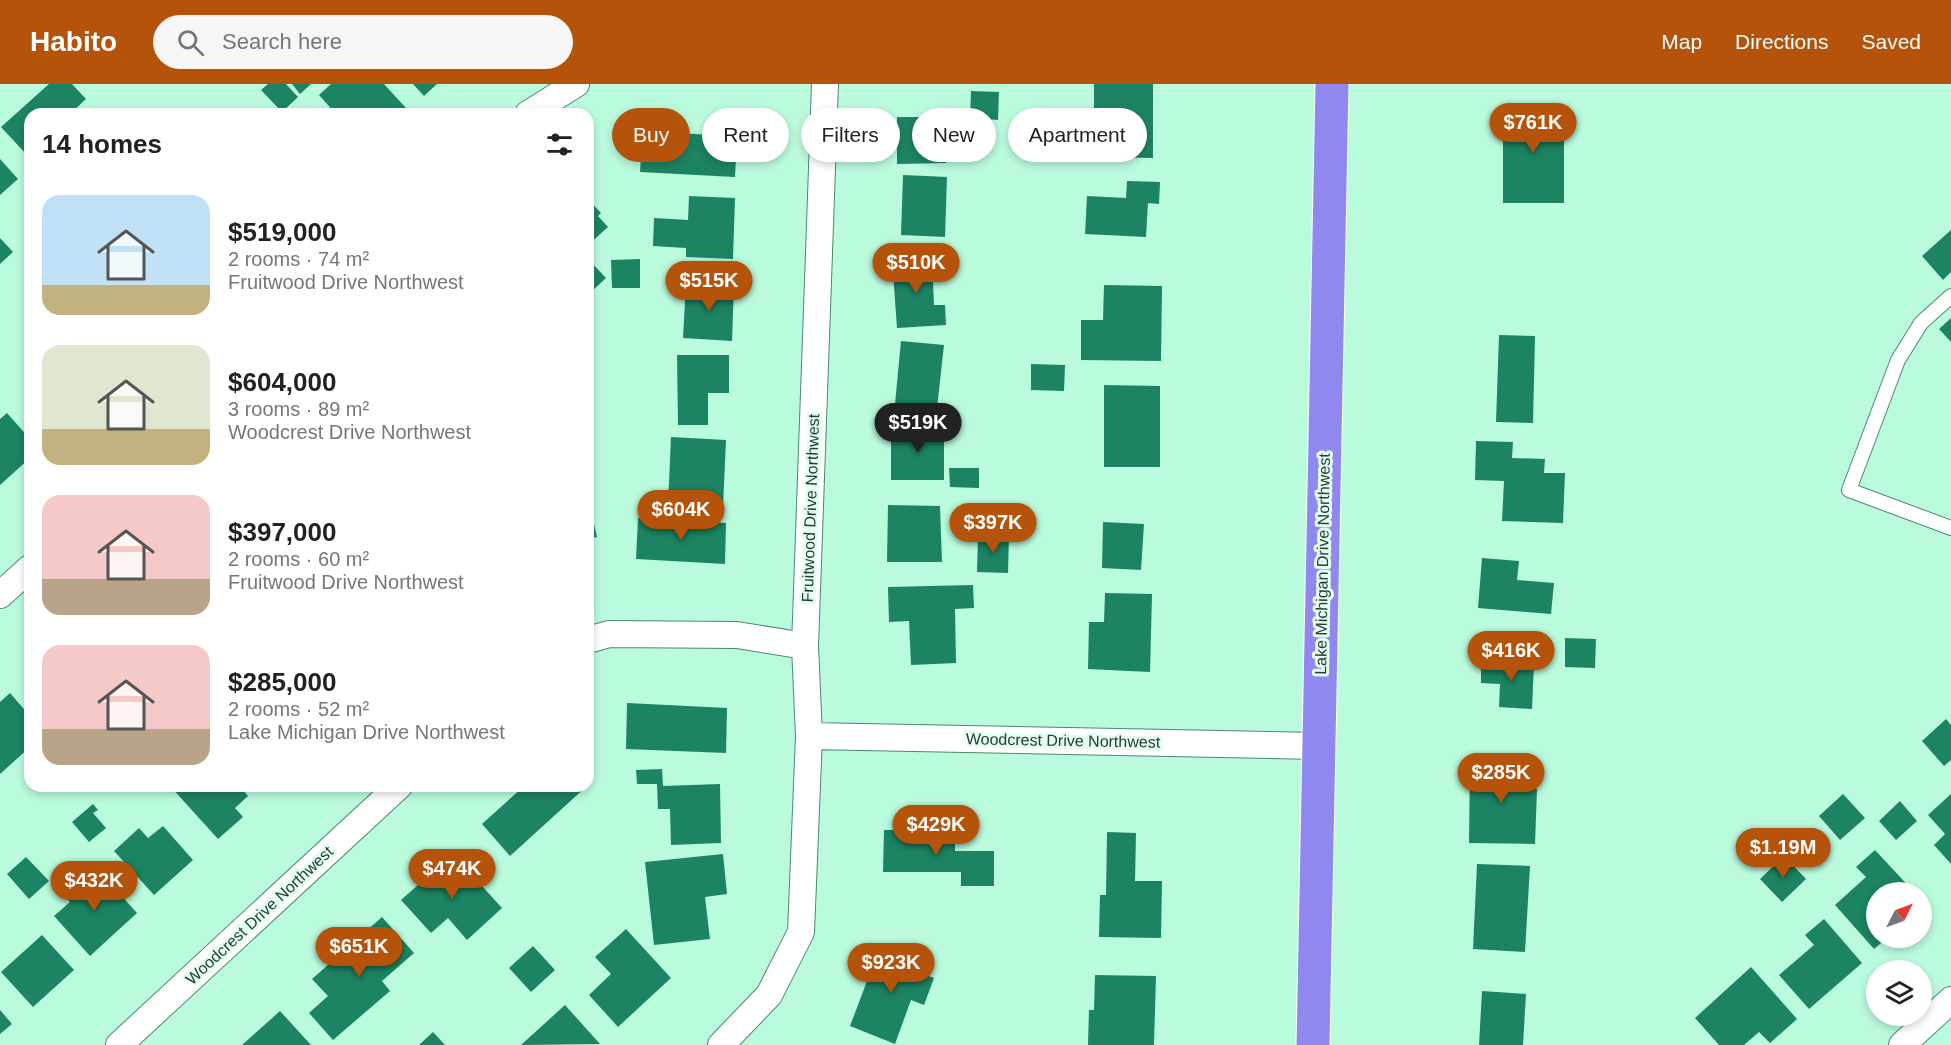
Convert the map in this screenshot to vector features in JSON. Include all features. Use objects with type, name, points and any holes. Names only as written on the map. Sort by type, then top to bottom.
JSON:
[{"type":"highway","name":"Lake Michigan Drive Northwest","points":[[1313,1045],[1332,84]]},
{"type":"street","points":[[538,108],[576,84]]},
{"type":"street","name":"Fruitwood Drive Northwest","points":[[721,1045],[770,995],[801,932],[809,736],[805,646],[825,84]]},
{"type":"street","points":[[0,596],[24,574]]},
{"type":"street","points":[[594,638],[609,634],[737,635],[805,646]]},
{"type":"street","name":"Woodcrest Drive Northwest","points":[[809,736],[1318,746]]},
{"type":"street","name":"Woodcrest Drive Northwest","points":[[119,1045],[393,792]]},
{"type":"street","points":[[1902,1045],[1951,1000]]},
{"type":"lane","points":[[1951,296],[1921,323],[1898,360],[1849,490],[1951,528]]},
{"type":"building","points":[[49,84],[72,84],[86,99],[76,108],[24,108],[24,152],[1,127]]},
{"type":"building","points":[[268,84],[286,84],[298,97],[286,108],[278,108],[261,90]]},
{"type":"building","points":[[292,84],[311,84],[300,94]]},
{"type":"building","points":[[331,84],[384,84],[406,108],[331,108],[319,95]]},
{"type":"building","points":[[413,84],[437,84],[424,96]]},
{"type":"building","points":[[1094,84],[1153,84],[1153,158],[1147,158],[1147,108],[1094,108]]},
{"type":"building","points":[[971,91],[999,92],[998,120],[996,120],[996,108],[970,108]]},
{"type":"building","points":[[1503,104],[1564,105],[1564,203],[1503,203]]},
{"type":"building","points":[[900,117],[912,117],[912,162],[946,163],[897,164],[900,162]]},
{"type":"building","points":[[690,134],[702,134],[702,162],[736,162],[735,177],[640,172],[641,162],[690,162]]},
{"type":"building","points":[[0,159],[18,179],[0,195]]},
{"type":"building","points":[[903,175],[947,177],[945,237],[901,235]]},
{"type":"building","points":[[1127,181],[1160,182],[1159,204],[1148,203],[1146,237],[1085,234],[1087,196],[1126,198]]},
{"type":"building","points":[[689,196],[735,198],[733,259],[686,257],[686,248],[653,246],[654,218],[688,220]]},
{"type":"building","points":[[594,205],[601,213],[598,216],[608,227],[594,240]]},
{"type":"building","points":[[1951,230],[1951,272],[1943,280],[1922,256]]},
{"type":"building","points":[[0,238],[13,252],[0,264]]},
{"type":"building","points":[[932,257],[934,305],[945,305],[946,325],[897,328],[892,259]]},
{"type":"building","points":[[640,259],[640,288],[612,288],[611,260]]},
{"type":"building","points":[[594,265],[606,278],[594,289]]},
{"type":"building","points":[[686,283],[734,286],[732,341],[683,338]]},
{"type":"building","points":[[1104,285],[1162,286],[1161,361],[1081,360],[1081,320],[1103,320]]},
{"type":"building","points":[[1951,318],[1951,342],[1939,329]]},
{"type":"building","points":[[1499,335],[1535,336],[1533,423],[1496,422]]},
{"type":"building","points":[[901,341],[944,345],[937,408],[895,404]]},
{"type":"building","points":[[677,355],[729,355],[729,393],[708,393],[708,425],[678,425]]},
{"type":"building","points":[[1031,364],[1065,365],[1064,391],[1031,390]]},
{"type":"building","points":[[1104,385],[1160,386],[1160,467],[1104,467]]},
{"type":"building","points":[[7,413],[24,432],[24,463],[0,485],[0,419]]},
{"type":"building","points":[[891,428],[944,428],[944,480],[891,480]]},
{"type":"building","points":[[671,437],[726,440],[723,507],[668,505]]},
{"type":"building","points":[[1476,441],[1513,442],[1512,458],[1545,459],[1544,473],[1565,473],[1563,523],[1502,521],[1504,481],[1475,480]]},
{"type":"building","points":[[949,468],[979,468],[979,488],[950,487]]},
{"type":"building","points":[[888,505],[940,506],[942,562],[887,562]]},
{"type":"building","points":[[638,518],[726,523],[725,564],[636,559]]},
{"type":"building","points":[[1103,522],[1144,524],[1141,570],[1102,568]]},
{"type":"building","points":[[978,536],[1009,536],[1008,573],[977,572]]},
{"type":"building","points":[[1482,558],[1519,561],[1517,580],[1554,583],[1551,614],[1478,608]]},
{"type":"building","points":[[973,585],[974,608],[955,609],[956,663],[911,665],[909,621],[889,622],[888,587]]},
{"type":"building","points":[[1105,593],[1152,594],[1150,672],[1088,669],[1089,622],[1104,622]]},
{"type":"building","points":[[1565,638],[1596,639],[1595,668],[1565,667]]},
{"type":"building","points":[[1481,660],[1534,663],[1532,709],[1499,707],[1500,684],[1481,683]]},
{"type":"building","points":[[10,693],[24,709],[24,752],[0,774],[0,702]]},
{"type":"building","points":[[627,703],[727,708],[726,753],[626,749]]},
{"type":"building","points":[[1946,719],[1951,725],[1951,760],[1944,766],[1922,741]]},
{"type":"building","points":[[1470,759],[1523,760],[1522,789],[1537,789],[1535,844],[1469,843]]},
{"type":"building","points":[[662,769],[663,786],[720,784],[721,843],[671,845],[670,809],[658,809],[657,784],[637,784],[636,770]]},
{"type":"building","points":[[175,792],[245,792],[248,796],[235,808],[243,817],[218,839]]},
{"type":"building","points":[[517,792],[580,792],[510,856],[482,824]]},
{"type":"building","points":[[1843,794],[1865,818],[1840,840],[1819,816]]},
{"type":"building","points":[[1951,794],[1951,864],[1934,845],[1945,834],[1928,815]]},
{"type":"building","points":[[1900,801],[1917,821],[1896,840],[1879,821]]},
{"type":"building","points":[[93,804],[98,810],[93,813],[106,828],[89,842],[72,822]]},
{"type":"building","points":[[163,826],[193,860],[154,895],[114,851],[139,828],[148,838]]},
{"type":"building","points":[[884,830],[955,830],[955,851],[994,851],[994,886],[961,886],[961,872],[883,872]]},
{"type":"building","points":[[1107,832],[1136,833],[1135,881],[1162,881],[1161,938],[1099,937],[1100,895],[1106,895]]},
{"type":"building","points":[[1875,850],[1905,882],[1866,882],[1866,940],[1835,905],[1866,877],[1856,867]]},
{"type":"building","points":[[453,854],[502,908],[467,940],[448,918],[431,933],[401,900]]},
{"type":"building","points":[[723,854],[727,894],[705,897],[710,939],[654,945],[645,862]]},
{"type":"building","points":[[1784,856],[1806,879],[1782,902],[1760,879]]},
{"type":"building","points":[[26,857],[49,881],[29,899],[7,874]]},
{"type":"building","points":[[1477,864],[1530,866],[1525,952],[1473,949]]},
{"type":"building","points":[[100,872],[137,913],[90,956],[54,916],[70,902],[62,893],[80,877],[87,884]]},
{"type":"building","points":[[382,917],[414,953],[382,981],[390,991],[333,1040],[309,1013],[328,996],[312,979]]},
{"type":"building","points":[[1824,919],[1862,963],[1809,1009],[1779,975],[1814,945],[1805,935]]},
{"type":"building","points":[[626,929],[671,978],[618,1027],[589,995],[611,974],[595,957]]},
{"type":"building","points":[[42,935],[74,970],[33,1007],[1,972]]},
{"type":"building","points":[[881,944],[923,960],[918,972],[934,978],[924,1005],[911,1000],[895,1044],[850,1026]]},
{"type":"building","points":[[533,946],[555,970],[531,992],[509,968]]},
{"type":"building","points":[[1751,967],[1797,1019],[1770,1043],[1759,1032],[1744,1045],[1719,1045],[1695,1018]]},
{"type":"building","points":[[1095,975],[1156,976],[1154,1045],[1088,1045],[1089,1010],[1094,1010]]},
{"type":"building","points":[[1482,991],[1526,994],[1523,1045],[1479,1045]]},
{"type":"building","points":[[565,1005],[600,1044],[521,1045]]},
{"type":"building","points":[[0,1010],[12,1024],[0,1034]]},
{"type":"building","points":[[280,1011],[311,1045],[242,1045]]},
{"type":"building","points":[[433,1032],[445,1045],[419,1045]]}]
